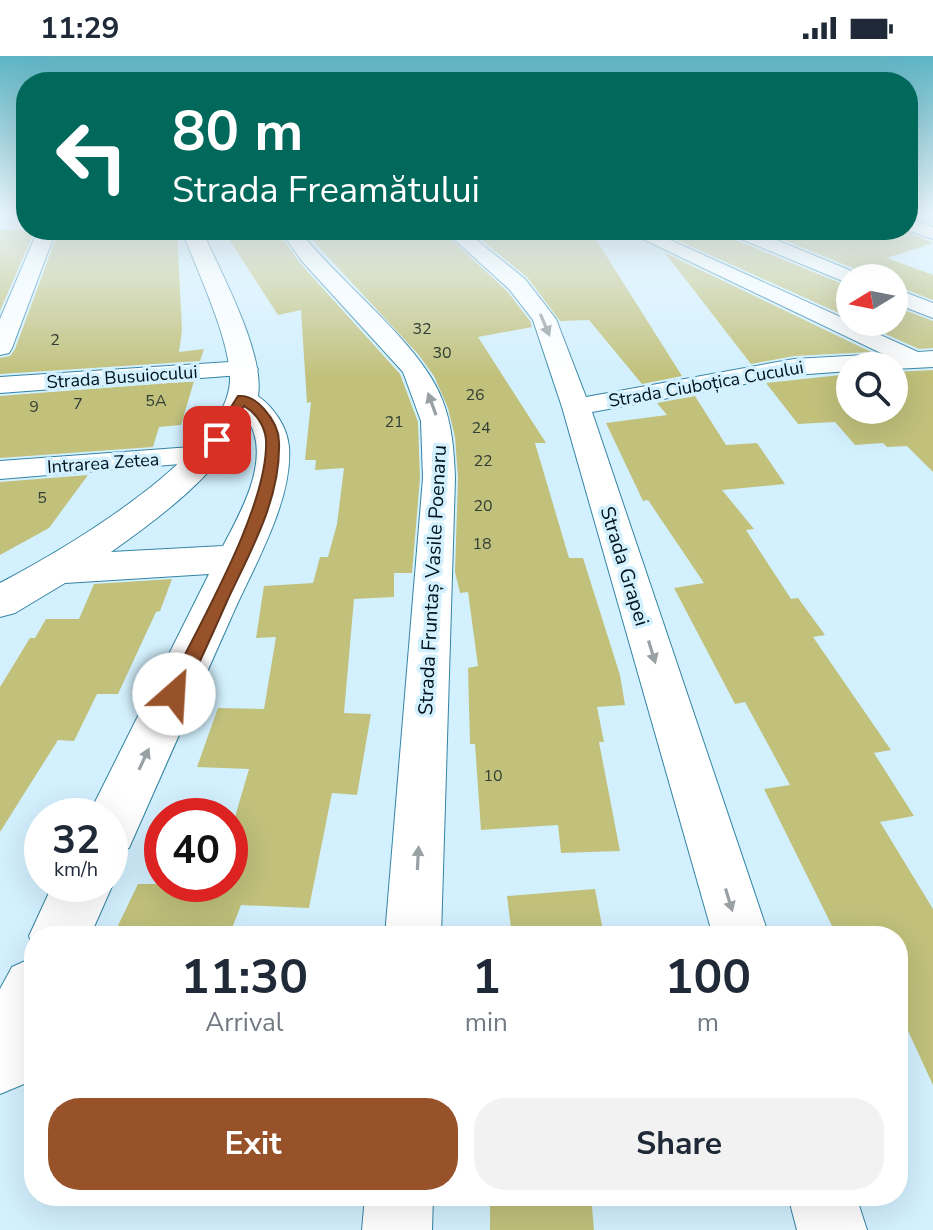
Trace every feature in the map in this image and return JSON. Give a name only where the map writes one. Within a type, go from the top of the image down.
[{"type":"street","points":[[0,348],[33,266]]},
{"type":"street","points":[[0,602],[60,569],[152,502],[205,455],[229,425],[243,384],[241,353],[206,266]]},
{"type":"street","name":"Strada Fruntaș Vasile Poenaru","points":[[317,266],[414,369],[436,415],[439,478],[414,926]]},
{"type":"street","name":"Strada Grapei","points":[[493,266],[532,301],[544,319],[576,407],[738,926]]},
{"type":"street","points":[[714,266],[924,359]]},
{"type":"street","points":[[908,301],[933,311]]},
{"type":"street","name":"Strada Ciuboțica Cucului","points":[[576,407],[794,367],[924,359]]},
{"type":"street","points":[[125,798],[262,505],[273,456],[273,439],[266,419],[243,384]]},
{"type":"street","name":"Strada Busuiocului","points":[[0,385],[243,384]]},
{"type":"street","name":"Intrarea Zetea","points":[[0,470],[205,455]]},
{"type":"street","points":[[60,569],[239,559]]},
{"type":"street","points":[[64,926],[75,902]]},
{"type":"street","points":[[0,1060],[24,1010]]},
{"type":"street","points":[[397,1230],[398,1206]]},
{"type":"street","points":[[825,1206],[832,1230]]},
{"type":"building","points":[[0,266],[20,266],[0,311]]},
{"type":"building","points":[[46,266],[179,266],[182,330],[179,352],[204,349],[200,361],[0,374],[0,358],[10,356]]},
{"type":"building","points":[[246,266],[302,266],[400,374],[418,422],[420,478],[412,573],[394,573],[394,597],[354,599],[344,713],[371,714],[357,795],[332,793],[309,908],[241,905],[233,926],[118,926],[138,884],[144,884],[144,902],[248,902],[248,798],[241,798],[249,769],[197,767],[218,708],[264,709],[276,637],[256,638],[264,586],[313,583],[320,557],[328,557],[337,524],[344,468],[315,470],[316,460],[305,460],[311,402],[307,403],[301,310],[278,315]]},
{"type":"building","points":[[336,266],[480,266],[507,291],[530,321],[532,327],[478,337],[546,443],[535,443],[569,558],[583,558],[620,675],[625,705],[597,707],[604,742],[599,742],[620,851],[561,853],[558,825],[481,830],[475,744],[470,744],[468,668],[478,666],[468,592],[460,593],[455,572],[458,478],[455,437],[448,408],[434,376],[418,354]]},
{"type":"building","points":[[513,266],[613,266],[682,376],[642,384],[589,320],[560,321],[527,277]]},
{"type":"building","points":[[675,266],[692,266],[871,352],[794,356],[751,364]]},
{"type":"building","points":[[734,266],[798,266],[836,281],[836,312]]},
{"type":"building","points":[[908,266],[933,275],[933,300],[908,290]]},
{"type":"building","points":[[908,311],[933,321],[933,348],[919,349],[890,336],[908,336]]},
{"type":"building","points":[[933,370],[933,472],[907,446],[887,447],[883,443],[855,445],[837,424],[908,424],[908,371]]},
{"type":"building","points":[[836,376],[836,423],[798,424],[766,383]]},
{"type":"building","points":[[194,381],[181,425],[159,427],[153,447],[0,458],[0,396]]},
{"type":"building","points":[[695,396],[726,445],[757,443],[785,484],[722,490],[754,529],[746,530],[791,599],[798,598],[825,635],[813,637],[891,750],[874,753],[914,816],[880,822],[933,909],[933,1085],[908,1031],[908,926],[832,926],[764,789],[790,785],[745,702],[735,704],[674,588],[704,583],[648,500],[643,501],[606,423],[667,415],[657,403]]},
{"type":"building","points":[[88,475],[49,528],[0,555],[0,482]]},
{"type":"building","points":[[172,579],[160,611],[156,612],[118,694],[97,694],[74,741],[58,740],[0,832],[0,687],[30,638],[35,638],[46,619],[79,619],[94,584]]},
{"type":"building","points":[[595,889],[602,926],[511,926],[507,896]]},
{"type":"building","points":[[490,1206],[592,1206],[594,1230],[490,1230]]},
{"type":"route","points":[[174,694],[262,505],[273,456],[273,439],[266,419],[242,399],[229,425],[217,440]]}]
